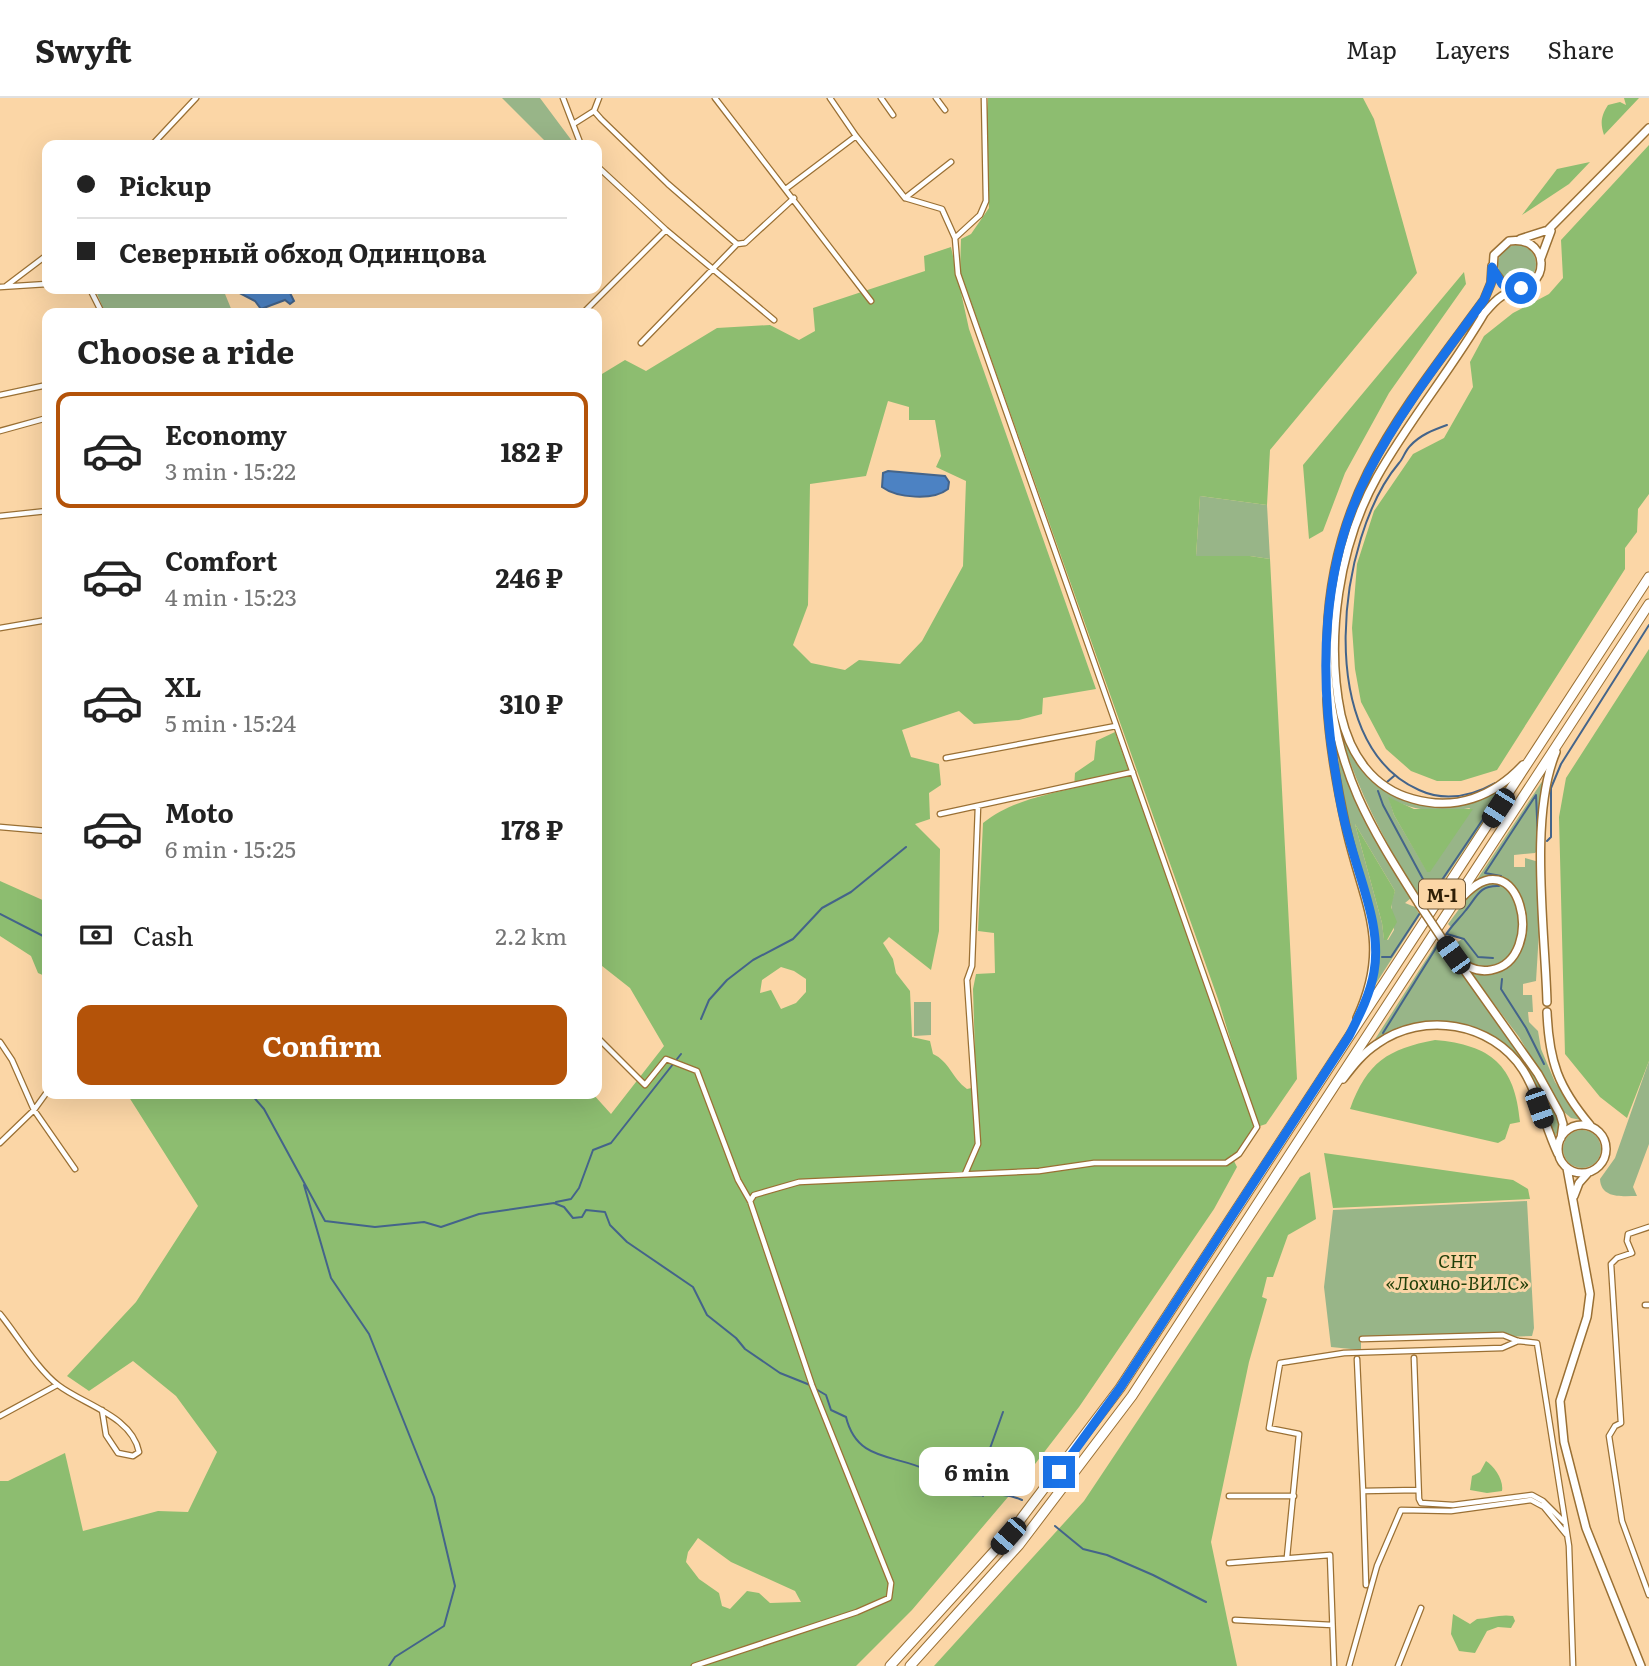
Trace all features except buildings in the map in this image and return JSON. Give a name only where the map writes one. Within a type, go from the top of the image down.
[{"type":"highway","name":"М-1","points":[[890,1666],[1008,1536],[1086,1436],[1649,577]]},
{"type":"highway","name":"М-1","points":[[910,1666],[1019,1545],[1098,1445],[1649,604]]},
{"type":"street","points":[[157,140],[196,98]]},
{"type":"street","points":[[563,98],[580,140]]},
{"type":"street","points":[[575,123],[594,111],[599,98]]},
{"type":"street","points":[[715,98],[787,188],[871,301]]},
{"type":"street","points":[[750,1201],[754,1195],[799,1182],[1072,1168],[1094,1163],[1226,1163],[1239,1154],[1257,1127],[972,321],[958,274],[955,238],[942,209],[905,198],[830,98]]},
{"type":"street","points":[[881,98],[893,115]]},
{"type":"street","points":[[936,98],[945,110]]},
{"type":"street","points":[[955,238],[980,215],[986,201],[984,98]]},
{"type":"street","points":[[594,111],[668,184],[737,244]]},
{"type":"street","points":[[1349,1036],[1369,993],[1376,947],[1335,772],[1327,703],[1327,664],[1333,577],[1356,500],[1393,430],[1484,300],[1499,248],[1513,240],[1541,234],[1561,218],[1649,128]]},
{"type":"street","points":[[787,188],[856,136]]},
{"type":"street","points":[[905,198],[951,162]]},
{"type":"street","points":[[602,171],[666,230],[774,320]]},
{"type":"street","points":[[641,343],[737,244],[745,243],[794,198]]},
{"type":"street","points":[[1445,356],[1503,295],[1525,287],[1537,278],[1546,238],[1561,218]]},
{"type":"street","points":[[588,308],[666,230]]},
{"type":"street","points":[[1513,240],[1532,245],[1539,254],[1541,266]]},
{"type":"street","points":[[3,287],[42,259]]},
{"type":"street","points":[[1492,267],[1502,284],[1513,288],[1525,287]]},
{"type":"street","points":[[3,287],[42,284]]},
{"type":"street","points":[[1485,312],[1377,478],[1358,519],[1340,590],[1336,628],[1337,685],[1344,730],[1358,760],[1382,785],[1409,798],[1448,804],[1481,796],[1502,785],[1535,752]]},
{"type":"street","points":[[0,395],[42,386]]},
{"type":"street","points":[[0,431],[42,419]]},
{"type":"street","points":[[0,516],[42,512]]},
{"type":"street","points":[[0,628],[42,621]]},
{"type":"street","points":[[1327,664],[1331,704],[1350,775],[1376,832],[1453,955],[1538,1074],[1563,1124],[1558,1154]]},
{"type":"street","points":[[946,758],[1116,726]]},
{"type":"street","points":[[1547,1002],[1541,812],[1547,778],[1565,732]]},
{"type":"street","points":[[940,814],[1133,772]]},
{"type":"street","points":[[965,1174],[978,1144],[967,981],[972,966],[978,806]]},
{"type":"street","points":[[0,827],[18,830],[42,828]]},
{"type":"street","points":[[1439,925],[1464,896],[1481,882],[1500,880],[1516,893],[1520,905],[1521,942],[1511,960],[1497,968],[1477,970],[1453,955]]},
{"type":"street","points":[[1547,1012],[1552,1064],[1569,1098],[1591,1127],[1601,1134],[1606,1149],[1602,1164],[1578,1183],[1573,1200]]},
{"type":"street","points":[[1326,1098],[1361,1057],[1391,1035],[1430,1025],[1461,1027],[1487,1037],[1514,1058],[1528,1078],[1558,1154],[1567,1168],[1586,1260],[1590,1294],[1587,1317],[1560,1401],[1564,1441],[1586,1528],[1641,1666],[1649,1661]]},
{"type":"street","points":[[0,1042],[12,1060],[34,1110],[75,1169]]},
{"type":"street","points":[[602,1042],[645,1084],[666,1059],[697,1071],[738,1180],[750,1201],[813,1385],[891,1583],[889,1598],[857,1612],[694,1666]]},
{"type":"street","points":[[0,1143],[42,1099]]},
{"type":"street","points":[[1561,1138],[1576,1126],[1591,1127]]},
{"type":"street","points":[[1567,1168],[1580,1173],[1589,1172]]},
{"type":"street","points":[[1649,1227],[1628,1234],[1632,1253],[1617,1258],[1611,1265],[1621,1423],[1615,1426],[1609,1436],[1622,1521],[1649,1595]]},
{"type":"street","points":[[0,1314],[57,1385],[103,1410],[136,1438],[139,1452],[133,1456],[118,1453],[106,1434],[103,1410]]},
{"type":"street","points":[[1362,1339],[1503,1335],[1518,1341],[1537,1343],[1571,1563],[1573,1666]]},
{"type":"street","points":[[1287,1557],[1299,1434],[1269,1427],[1280,1363],[1283,1360],[1303,1362],[1344,1353],[1502,1348],[1518,1341]]},
{"type":"street","points":[[1357,1359],[1366,1585]]},
{"type":"street","points":[[1414,1359],[1418,1490],[1421,1503],[1452,1505],[1532,1495],[1544,1501],[1565,1522]]},
{"type":"street","points":[[0,1416],[57,1385]]},
{"type":"street","points":[[1363,1491],[1418,1490]]},
{"type":"street","points":[[1229,1496],[1294,1496]]},
{"type":"street","points":[[1349,1666],[1377,1566],[1401,1510],[1451,1511],[1531,1500],[1544,1507],[1567,1534]]},
{"type":"street","points":[[1230,1563],[1330,1555],[1334,1666]]},
{"type":"street","points":[[1398,1666],[1421,1608]]},
{"type":"street","points":[[1236,1620],[1332,1625]]},
{"type":"green space","points":[[502,98],[540,98],[571,140],[544,140]]},
{"type":"green space","points":[[988,98],[1363,98],[1374,119],[1417,273],[1270,450],[1267,505],[1200,496],[1196,556],[1250,556],[1270,559],[1297,1079],[1266,1124],[1257,1127],[1239,1153],[1231,1155],[1237,1167],[1214,1209],[1079,1407],[1025,1477],[912,1610],[856,1666],[0,1666],[0,1481],[8,1481],[65,1453],[83,1531],[158,1511],[188,1512],[217,1452],[176,1396],[133,1361],[89,1391],[67,1376],[136,1302],[198,1206],[130,1099],[598,1099],[611,1114],[664,1046],[630,988],[602,966],[602,374],[625,360],[646,371],[717,328],[770,325],[799,340],[815,331],[813,308],[925,271],[924,256],[951,247],[969,329],[1096,689],[1043,698],[1042,714],[1019,720],[974,724],[959,711],[902,730],[911,757],[939,764],[941,785],[929,793],[930,819],[915,824],[940,849],[939,931],[931,970],[889,937],[883,943],[893,959],[896,973],[910,991],[912,1037],[930,1041],[933,1054],[943,1061],[962,1085],[967,1089],[976,1087],[973,989],[976,974],[995,973],[994,933],[978,931],[983,823],[1015,805],[1074,788],[1075,773],[1094,760],[1096,741],[1115,732],[1253,1114],[1218,999],[960,271],[961,239],[971,234],[989,208],[985,143]],"holes":[[[888,401],[909,407],[909,420],[935,420],[941,456],[936,467],[966,481],[963,566],[922,641],[900,664],[859,660],[845,670],[811,663],[793,645],[808,605],[810,484],[866,476]],[[781,967],[806,979],[806,992],[796,1003],[781,1009],[771,990],[760,993],[762,980]],[[698,1538],[731,1562],[795,1591],[801,1602],[770,1603],[759,1593],[747,1591],[730,1609],[722,1606],[719,1593],[699,1579],[686,1562],[688,1552]]]},
{"type":"green space","points":[[1624,98],[1639,98],[1604,135],[1602,120],[1608,105],[1620,102],[1626,105]]},
{"type":"green space","points":[[1649,145],[1649,494],[1638,509],[1637,532],[1625,548],[1625,569],[1497,770],[1461,781],[1437,781],[1411,771],[1386,749],[1361,702],[1352,628],[1357,564],[1374,511],[1413,454],[1444,438],[1473,387],[1470,362],[1484,336],[1513,313],[1549,294],[1563,278],[1561,240]]},
{"type":"green space","points":[[1590,162],[1569,184],[1522,215],[1557,169]]},
{"type":"green space","points":[[1517,245],[1530,251],[1536,264],[1530,277],[1517,283],[1504,277],[1498,264],[1504,251]]},
{"type":"green space","points":[[1464,272],[1466,284],[1389,393],[1345,473],[1323,531],[1309,539],[1303,465]]},
{"type":"green space","points":[[97,294],[225,294],[231,308],[103,308]]},
{"type":"green space","points":[[1200,496],[1267,505],[1270,559],[1250,556],[1196,556]]},
{"type":"green space","points":[[1649,649],[1649,1061],[1627,1118],[1600,1097],[1565,1054],[1559,817],[1566,778]]},
{"type":"green space","points":[[1346,741],[1383,787],[1448,806],[1512,779],[1429,902],[1425,900],[1428,888],[1417,894],[1385,838],[1366,801],[1343,742]],"holes":[[[1389,798],[1428,810],[1470,808],[1427,871],[1394,815]]]},
{"type":"green space","points":[[1337,746],[1367,825],[1411,898],[1405,903],[1415,907],[1420,915],[1375,985],[1377,934],[1343,804]],"holes":[[[1355,824],[1395,891],[1391,903],[1394,930],[1388,940],[1384,939]]]},
{"type":"green space","points":[[1545,777],[1539,802],[1539,849],[1535,853],[1514,855],[1514,867],[1525,867],[1525,858],[1539,862],[1541,900],[1536,981],[1523,984],[1523,995],[1532,995],[1533,1012],[1528,1012],[1529,1022],[1538,1031],[1541,1049],[1555,1082],[1581,1120],[1571,1118],[1564,1112],[1519,1037],[1470,972],[1493,971],[1507,966],[1521,946],[1525,919],[1518,894],[1510,884],[1499,878],[1476,881]]},
{"type":"green space","points":[[1388,797],[1414,809],[1473,809],[1430,872],[1427,872],[1394,815]]},
{"type":"green space","points":[[1355,824],[1395,891],[1391,907],[1397,922],[1387,940],[1384,940],[1382,923]]},
{"type":"green space","points":[[0,881],[42,900],[42,975],[38,973],[31,956],[0,936]]},
{"type":"green space","points":[[1494,882],[1505,885],[1517,904],[1516,941],[1512,953],[1504,961],[1495,966],[1484,967],[1461,957],[1451,946],[1462,939],[1446,934],[1451,927],[1448,924],[1468,898]]},
{"type":"green space","points":[[1438,941],[1440,954],[1445,950],[1535,1076],[1559,1119],[1560,1128],[1555,1136],[1543,1118],[1520,1063],[1503,1043],[1490,1034],[1460,1024],[1428,1022],[1398,1029],[1370,1047]]},
{"type":"green space","points":[[914,1002],[931,1002],[931,1035],[914,1036]]},
{"type":"green space","points":[[1435,1040],[1471,1047],[1485,1053],[1506,1072],[1517,1102],[1520,1122],[1510,1124],[1505,1139],[1498,1143],[1350,1109],[1364,1080],[1381,1060],[1404,1048]]},
{"type":"green space","points":[[1649,1061],[1649,1144],[1633,1187],[1637,1196],[1613,1195],[1604,1190],[1600,1179],[1615,1158]]},
{"type":"green space","points":[[1582,1130],[1595,1136],[1601,1149],[1595,1162],[1582,1168],[1569,1162],[1563,1149],[1569,1136]]},
{"type":"green space","points":[[1324,1153],[1513,1180],[1528,1189],[1530,1199],[1333,1208]]},
{"type":"green space","points":[[1310,1172],[1316,1219],[1288,1235],[1273,1277],[1267,1277],[1262,1297],[1267,1299],[1249,1362],[1211,1542],[1237,1666],[934,1666],[1084,1501],[1300,1177]]},
{"type":"green space","name":"СНТ «Лохино-ВИЛС»","points":[[1527,1201],[1534,1328],[1532,1336],[1361,1342],[1361,1350],[1331,1347],[1324,1287],[1333,1210]]},
{"type":"green space","points":[[1486,1461],[1498,1474],[1502,1491],[1487,1493],[1470,1490],[1472,1476],[1480,1472]]},
{"type":"green space","points":[[1453,1614],[1470,1624],[1477,1619],[1504,1615],[1513,1616],[1515,1621],[1511,1628],[1498,1627],[1487,1631],[1475,1653],[1459,1651],[1451,1634]]},
{"type":"water","points":[[242,294],[290,294],[294,301],[290,304],[285,300],[260,308],[255,301]]},
{"type":"water","points":[[888,471],[945,476],[949,482],[948,489],[924,497],[897,494],[882,487],[883,473]]},
{"type":"waterway","points":[[1447,425],[1422,436],[1408,448],[1378,496],[1361,538],[1350,586],[1346,636],[1349,685],[1362,729],[1385,765],[1419,790],[1448,797],[1467,795],[1495,783]]},
{"type":"waterway","points":[[1547,841],[1551,837],[1551,788],[1561,764],[1649,625]]},
{"type":"waterway","points":[[1387,782],[1394,776]]},
{"type":"waterway","points":[[1378,791],[1424,881]]},
{"type":"waterway","points":[[1425,905],[1500,794]]},
{"type":"waterway","points":[[1501,876],[1485,873],[1536,795],[1538,840]]},
{"type":"waterway","points":[[701,1019],[709,1000],[727,980],[753,960],[793,939],[822,908],[851,892],[906,847]]},
{"type":"waterway","points":[[1445,936],[1479,893],[1492,886],[1499,886]]},
{"type":"waterway","points":[[1382,957],[1391,957],[1420,913]]},
{"type":"waterway","points":[[0,914],[42,935]]},
{"type":"waterway","points":[[1447,934],[1464,939],[1478,957],[1493,958]]},
{"type":"waterway","points":[[1383,1033],[1441,940]]},
{"type":"waterway","points":[[1502,979],[1501,989],[1526,1028],[1544,1064]]},
{"type":"waterway","points":[[556,1202],[571,1199],[579,1188],[593,1150],[611,1143],[681,1054]]},
{"type":"waterway","points":[[255,1099],[264,1109],[325,1221],[375,1227],[424,1222],[441,1227],[479,1214],[554,1203],[564,1207],[573,1218],[582,1217],[586,1210],[605,1212],[610,1225],[627,1242],[693,1287],[707,1315],[736,1338],[745,1349],[780,1373],[810,1385]]},
{"type":"waterway","points":[[304,1185],[331,1278],[369,1334],[434,1497],[455,1586],[444,1626],[395,1657],[389,1666]]},
{"type":"waterway","points":[[814,1388],[826,1395],[831,1410],[846,1417],[851,1432],[868,1449],[927,1470],[957,1494],[1006,1495],[1022,1500]]},
{"type":"waterway","points":[[983,1496],[978,1482],[1003,1412]]},
{"type":"waterway","points":[[1055,1526],[1083,1549],[1107,1555],[1206,1602]]},
{"type":"route","points":[[1059,1472],[1120,1388],[1349,1036],[1369,993],[1375,971],[1376,947],[1341,805],[1327,703],[1327,631],[1333,577],[1346,526],[1368,473],[1393,430],[1484,300],[1491,283],[1492,267],[1496,278],[1502,284],[1521,288]]}]
